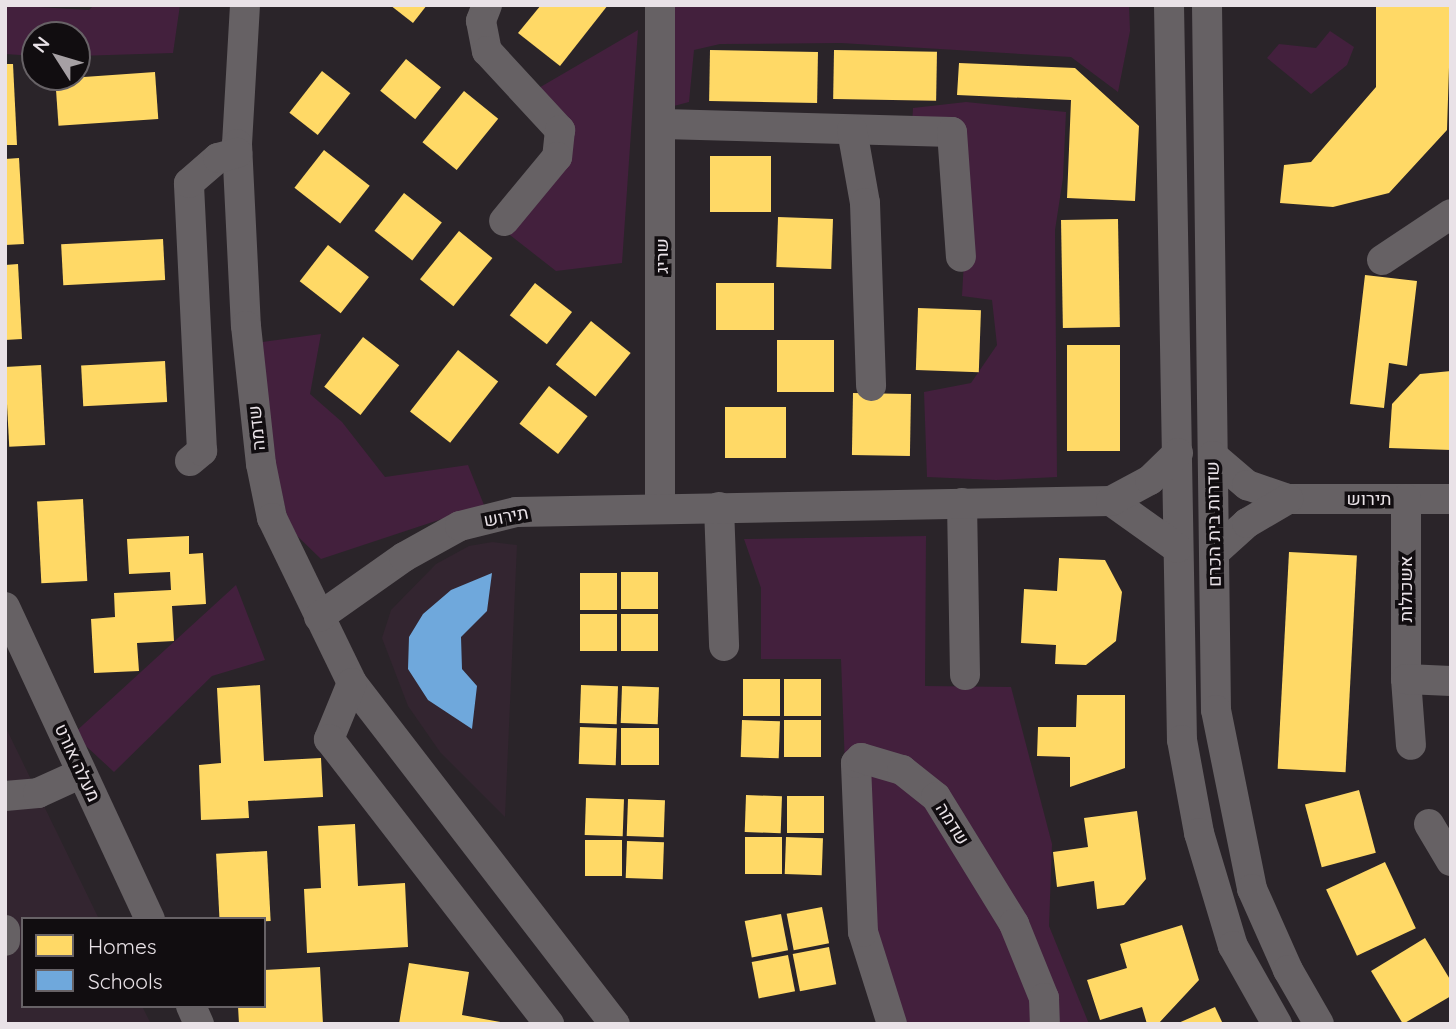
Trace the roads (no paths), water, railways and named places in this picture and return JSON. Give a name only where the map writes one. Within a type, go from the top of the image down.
[{"type":"street","name":"שדמה","points":[[246,5],[237,153],[246,326],[261,464],[272,518],[352,683],[615,1024]]},
{"type":"street","points":[[487,5],[481,21],[488,51],[560,130],[557,157],[504,220]]},
{"type":"street","name":"שריג","points":[[660,5],[663,124],[660,507]]},
{"type":"street","name":"שדרות בית הכרם","points":[[1170,5],[1182,740],[1199,833],[1233,946],[1277,1024]]},
{"type":"street","name":"שדרות בית הכרם","points":[[1207,5],[1216,710],[1230,798],[1252,889],[1288,970],[1319,1024]]},
{"type":"street","points":[[663,124],[952,132],[961,257]]},
{"type":"street","points":[[852,130],[865,203],[871,386]]},
{"type":"street","points":[[190,461],[202,451],[189,183],[218,158],[237,153]]},
{"type":"street","points":[[1382,260],[1451,214]]},
{"type":"street","points":[[1177,548],[1111,501],[1150,480],[1178,453]]},
{"type":"street","points":[[1213,456],[1247,485],[1288,499]]},
{"type":"street","points":[[1214,552],[1247,523],[1288,499]]},
{"type":"street","name":"תירוש","points":[[1288,499],[1451,499]]},
{"type":"street","name":"אשכולות","points":[[1406,499],[1406,679],[1411,745]]},
{"type":"street","name":"תירוש","points":[[319,617],[404,557],[460,526],[516,512],[660,507],[1111,501]]},
{"type":"street","points":[[962,503],[965,675]]},
{"type":"street","points":[[719,506],[724,646]]},
{"type":"street","name":"מעלה אורט","points":[[5,607],[149,917]]},
{"type":"street","points":[[1406,679],[1451,681]]},
{"type":"street","points":[[352,683],[329,738],[549,1024]]},
{"type":"street","name":"שדמה","points":[[892,1024],[863,932],[856,763],[861,758],[902,770],[936,797],[1014,923],[1044,998],[1045,1024]]},
{"type":"street","points":[[5,796],[38,793],[82,773]]},
{"type":"street","points":[[1429,824],[1451,861]]},
{"type":"street","points":[[5,930],[5,941]]},
{"type":"street","points":[[192,1008],[199,1024]]}]
